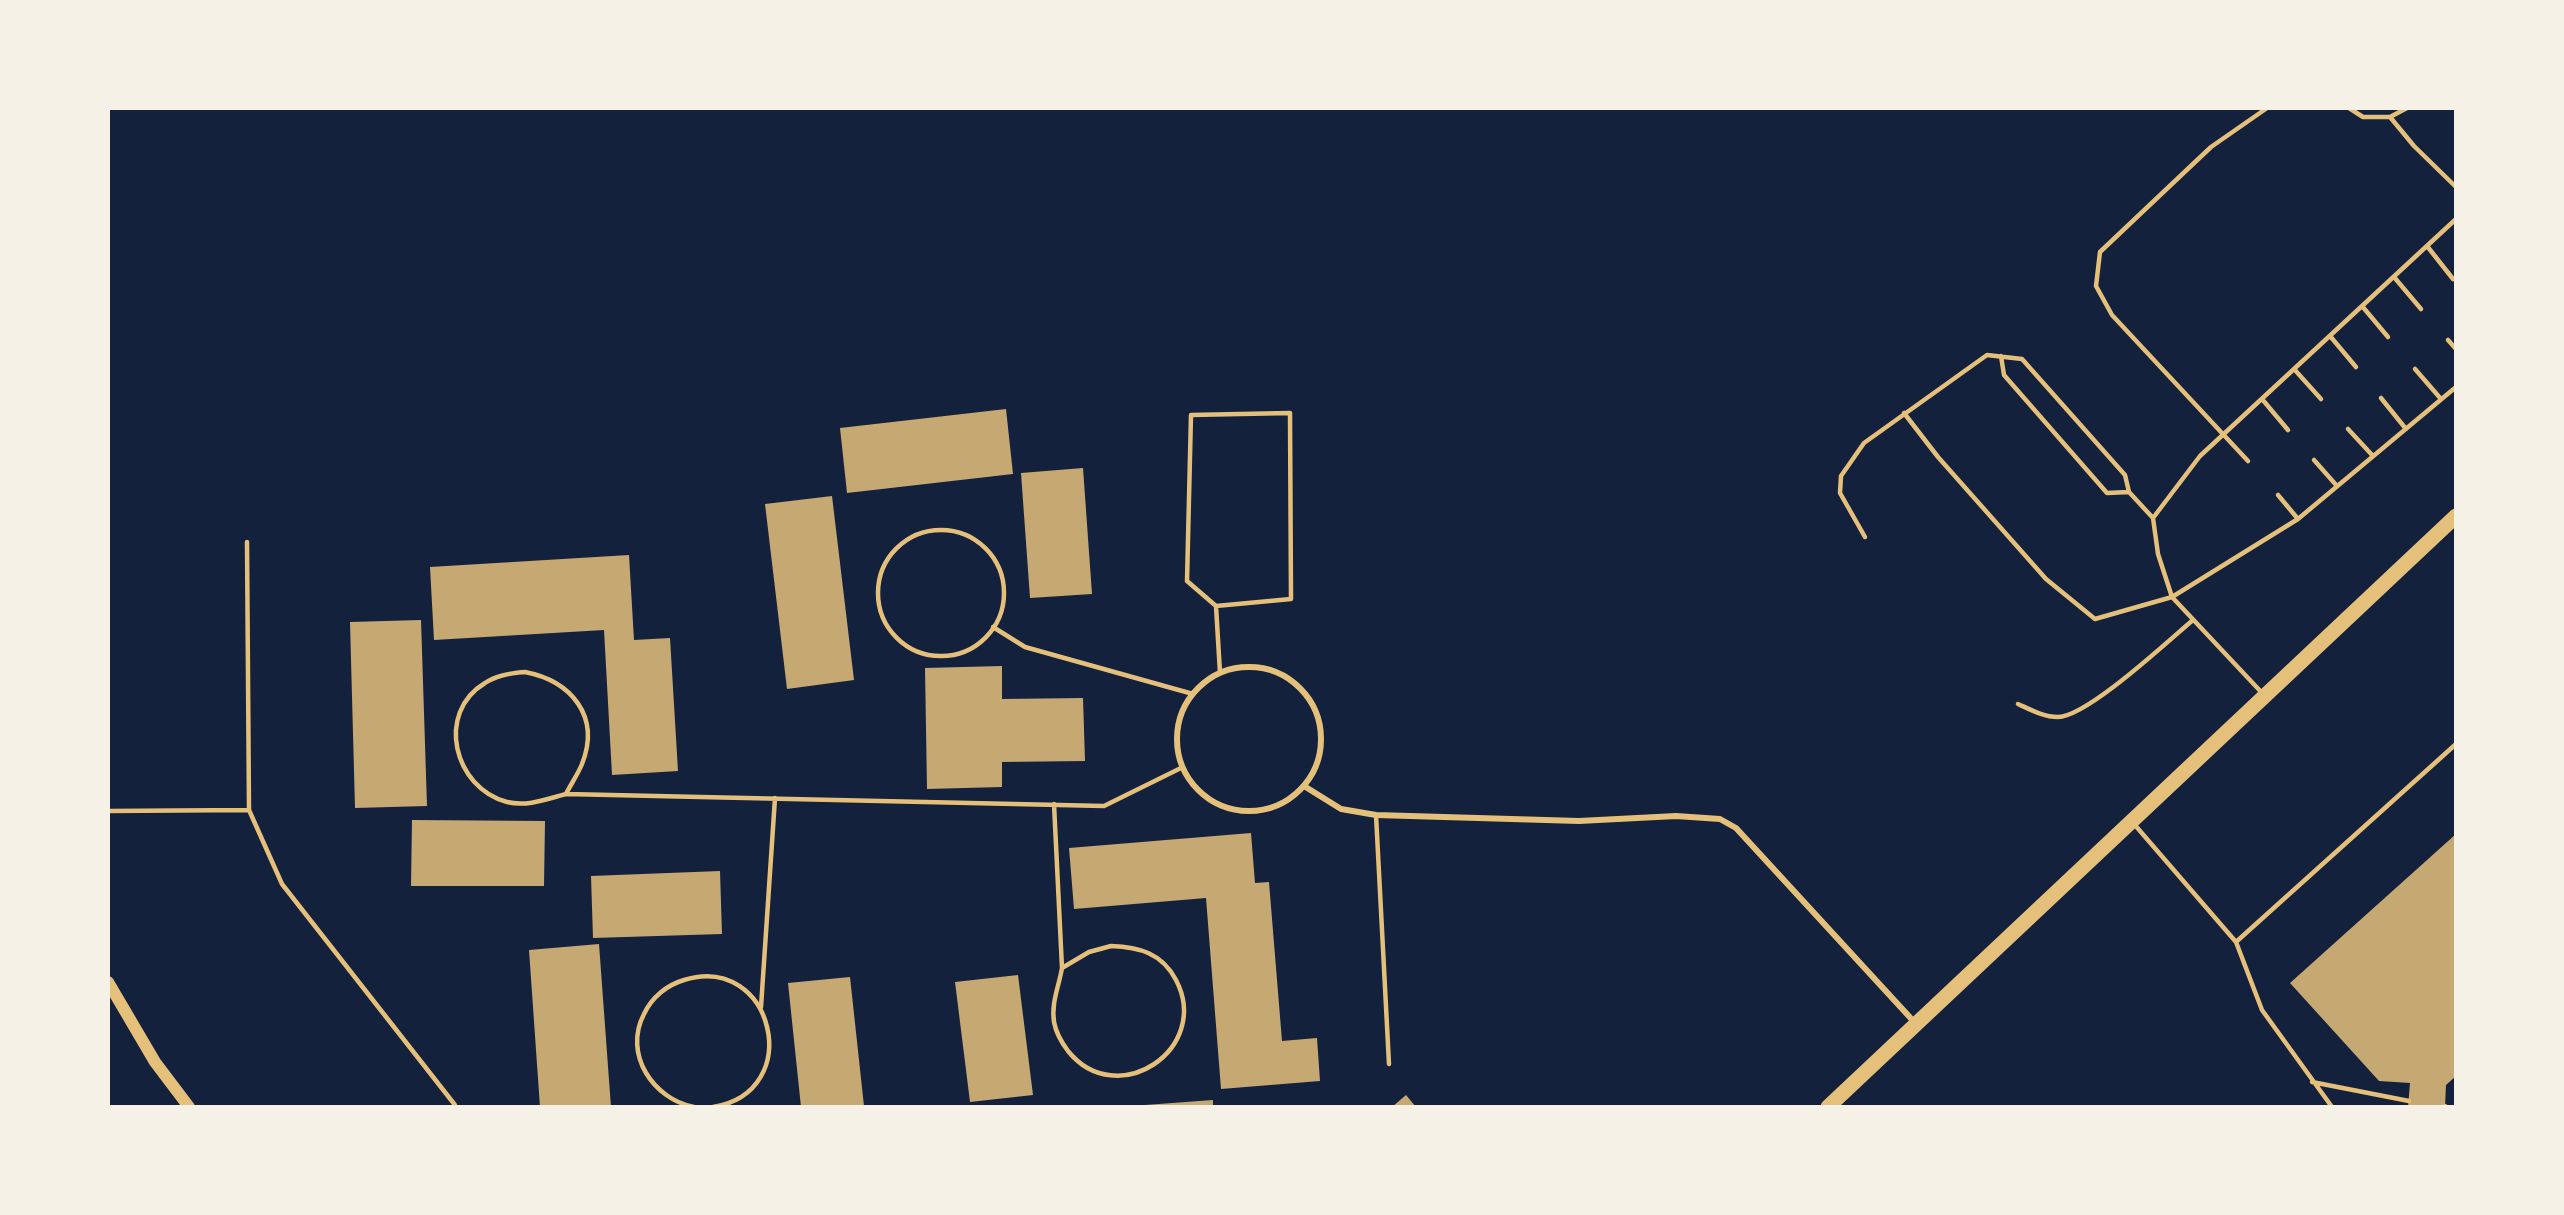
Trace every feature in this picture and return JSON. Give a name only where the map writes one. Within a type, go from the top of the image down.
[{"type":"main road","points":[[1828,1107],[2456,516]]},
{"type":"main road","points":[[108,982],[155,1062],[189,1107]]},
{"type":"street","points":[[1243,667],[1267,669],[1290,679],[1307,695],[1318,717],[1321,741],[1317,765],[1304,786],[1285,801],[1263,810],[1238,810],[1215,802],[1196,787],[1183,767],[1178,748],[1178,729],[1183,710],[1193,694],[1205,682],[1220,673],[1243,667]]},
{"type":"street","points":[[1304,786],[1341,808],[1376,815],[1579,820],[1676,816],[1720,819],[1736,828],[1917,1025]]},
{"type":"lane","points":[[2248,461],[2225,433],[2112,315],[2096,286],[2100,252],[2211,147],[2267,108]]},
{"type":"lane","points":[[2349,108],[2363,117],[2390,117],[2407,108]]},
{"type":"lane","points":[[2390,117],[2414,146],[2456,187]]},
{"type":"lane","points":[[2153,518],[2200,456],[2456,219]]},
{"type":"lane","points":[[2427,246],[2453,279]]},
{"type":"lane","points":[[2394,277],[2421,309]]},
{"type":"lane","points":[[2362,306],[2388,337]]},
{"type":"lane","points":[[2330,336],[2356,367]]},
{"type":"lane","points":[[2448,340],[2456,349]]},
{"type":"lane","points":[[1865,537],[1840,493],[1841,476],[1864,443],[1987,355],[2022,359],[2126,475],[2129,492],[2153,518],[2158,554],[2172,597],[2266,696]]},
{"type":"lane","points":[[2001,356],[2004,375],[2108,493],[2129,492]]},
{"type":"lane","points":[[2294,369],[2321,399]]},
{"type":"lane","points":[[2415,369],[2441,399]]},
{"type":"lane","points":[[1904,413],[1938,457],[2046,579],[2095,619],[2172,597],[2298,519],[2456,387]]},
{"type":"lane","points":[[2381,398],[2406,429]]},
{"type":"lane","points":[[2262,399],[2288,430]]},
{"type":"lane","points":[[1216,606],[1291,599],[1290,413],[1191,415],[1187,581],[1216,606],[1220,673]]},
{"type":"lane","points":[[2348,429],[2373,456]]},
{"type":"lane","points":[[2314,460],[2337,486]]},
{"type":"lane","points":[[2278,495],[2298,519]]},
{"type":"lane","points":[[947,530],[968,536],[986,548],[998,566],[1004,586],[1002,608],[993,627],[980,642],[962,652],[943,655],[922,653],[904,644],[890,630],[881,613],[878,593],[881,573],[890,555],[905,540],[925,531],[947,530]]},
{"type":"lane","points":[[247,542],[249,810],[282,884],[455,1105]]},
{"type":"lane","points":[[2018,704],[2040,714],[2060,717],[2090,705],[2193,620]]},
{"type":"lane","points":[[993,627],[1025,647],[1193,694]]},
{"type":"lane","points":[[566,794],[582,764],[588,744],[586,723],[578,703],[564,687],[546,676],[525,672],[504,674],[484,683],[468,698],[459,717],[456,739],[460,761],[471,780],[488,795],[509,802],[531,803],[566,794],[1104,806],[1183,767]]},
{"type":"lane","points":[[2236,942],[2456,744]]},
{"type":"lane","points":[[761,1008],[775,798]]},
{"type":"lane","points":[[1054,804],[1062,968],[1054,1002],[1054,1023],[1062,1043],[1075,1059],[1092,1070],[1112,1075],[1133,1074],[1152,1067],[1168,1053],[1180,1034],[1184,1012],[1181,990],[1170,970],[1154,955],[1133,946],[1111,946],[1089,952],[1062,968]]},
{"type":"lane","points":[[108,812],[249,810]]},
{"type":"lane","points":[[1376,815],[1389,1064]]},
{"type":"lane","points":[[2132,822],[2236,942],[2262,1011],[2332,1107]]},
{"type":"lane","points":[[694,1107],[681,1105],[663,1095],[648,1079],[639,1059],[637,1037],[643,1015],[656,997],[674,983],[695,976],[717,977],[738,985],[761,1008],[766,1018],[770,1039],[768,1061],[759,1080],[744,1096],[713,1107]]},
{"type":"lane","points":[[2312,1082],[2409,1101]]},
{"type":"building","points":[[1006,409],[1013,474],[847,493],[840,428]]},
{"type":"building","points":[[1083,468],[1092,594],[1030,598],[1021,473]]},
{"type":"building","points":[[832,496],[854,680],[787,689],[765,504]]},
{"type":"building","points":[[629,555],[634,640],[670,638],[678,771],[612,775],[604,630],[434,640],[430,567]]},
{"type":"building","points":[[421,620],[427,806],[355,808],[350,622]]},
{"type":"building","points":[[1002,666],[1002,699],[1083,698],[1085,761],[1002,762],[1002,787],[927,789],[925,668]]},
{"type":"building","points":[[412,820],[545,821],[544,886],[411,886]]},
{"type":"building","points":[[1251,833],[1255,883],[1269,882],[1282,1041],[1317,1038],[1320,1081],[1221,1089],[1206,898],[1074,909],[1069,848]]},
{"type":"building","points":[[2456,834],[2456,1076],[2446,1085],[2445,1107],[2408,1107],[2410,1083],[2379,1081],[2290,983]]},
{"type":"building","points":[[720,871],[722,934],[593,938],[591,876]]},
{"type":"building","points":[[599,944],[611,1107],[540,1107],[529,950]]},
{"type":"building","points":[[1018,975],[1033,1095],[970,1102],[955,982]]},
{"type":"building","points":[[850,977],[864,1106],[801,1107],[788,983]]},
{"type":"building","points":[[1406,1095],[1416,1107],[1392,1107]]},
{"type":"building","points":[[1213,1100],[1213,1107],[1145,1107],[1145,1105]]}]
